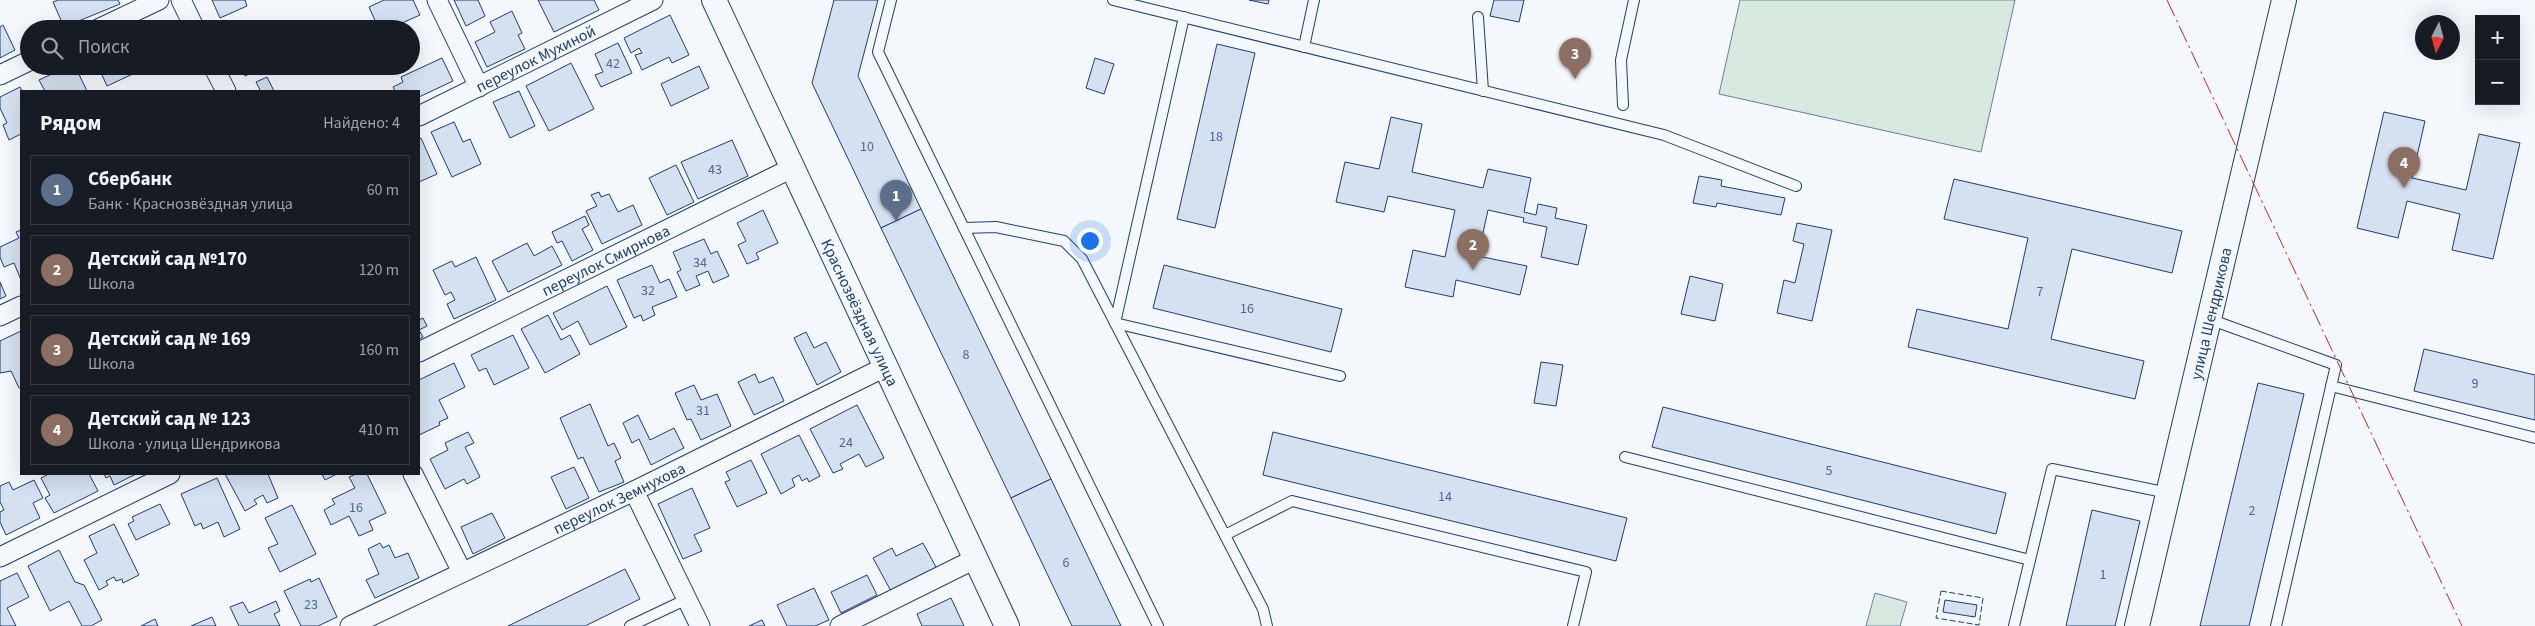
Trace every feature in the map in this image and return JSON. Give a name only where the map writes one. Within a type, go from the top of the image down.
[{"type":"street","points":[[117,20],[159,0]]},
{"type":"street","points":[[181,0],[191,20]]},
{"type":"street","points":[[437,0],[480,87]]},
{"type":"street","name":"переулок Мухиной","points":[[420,116],[653,0]]},
{"type":"street","name":"Краснозвёздная улица","points":[[714,0],[1007,626]]},
{"type":"street","name":"улица Шендрикова","points":[[2136,626],[2284,0]]},
{"type":"street","points":[[0,75],[20,65]]},
{"type":"street","points":[[218,75],[226,90]]},
{"type":"street","name":"переулок Смирнова","points":[[420,352],[792,168]]},
{"type":"street","points":[[0,316],[20,306]]},
{"type":"street","name":"переулок Земнухова","points":[[350,626],[634,492],[885,367]]},
{"type":"street","points":[[0,557],[168,475]]},
{"type":"street","points":[[414,475],[462,572]]},
{"type":"street","points":[[634,492],[700,626]]},
{"type":"street","points":[[840,626],[975,559]]},
{"type":"lane","points":[[891,0],[878,52],[1158,626]]},
{"type":"lane","points":[[1113,0],[1664,135],[1796,186]]},
{"type":"lane","points":[[1304,47],[1314,0]]},
{"type":"lane","points":[[1623,105],[1621,60],[1634,0]]},
{"type":"lane","points":[[1478,17],[1483,91]]},
{"type":"lane","points":[[1115,323],[1184,18]]},
{"type":"lane","points":[[964,228],[996,227],[1064,241],[1082,259],[1263,609],[1267,626]]},
{"type":"lane","points":[[2209,319],[2336,365],[2276,626]]},
{"type":"lane","points":[[1115,323],[1340,376]]},
{"type":"lane","points":[[2331,386],[2535,438]]},
{"type":"lane","points":[[1625,457],[2030,560]]},
{"type":"lane","points":[[2014,626],[2052,469],[2168,493]]},
{"type":"lane","points":[[1225,536],[1292,501],[1586,572],[1573,626]]},
{"type":"lane","points":[[630,626],[687,599]]},
{"type":"shaded area","points":[[1740,0],[2015,0],[1981,152],[1719,94]]},
{"type":"shaded area","points":[[1875,593],[1907,602],[1900,626],[1866,626]]},
{"type":"building","points":[[58,0],[118,0],[120,4],[81,20],[61,20],[53,2]]},
{"type":"building","points":[[212,0],[245,0],[247,6],[220,18]]},
{"type":"building","points":[[384,0],[413,0],[420,15],[409,20],[375,20],[369,7]]},
{"type":"building","points":[[454,0],[478,0],[485,16],[466,26]]},
{"type":"building","points":[[538,0],[594,0],[599,10],[554,32]]},
{"type":"building","points":[[834,0],[878,0],[858,76],[921,209],[881,228],[812,83]]},
{"type":"building","points":[[1249,0],[1269,0],[1268,4]]},
{"type":"building","points":[[1494,0],[1524,0],[1519,22],[1490,16]]},
{"type":"building","points":[[512,11],[522,33],[518,35],[525,49],[487,67],[475,42],[495,32],[490,22]]},
{"type":"building","points":[[670,15],[689,55],[672,63],[669,57],[642,70],[635,55],[642,53],[639,48],[631,53],[624,38]]},
{"type":"building","points":[[3,25],[15,50],[0,58],[0,27]]},
{"type":"building","points":[[618,43],[632,73],[601,87],[595,75],[603,72],[595,54]]},
{"type":"building","points":[[1217,44],[1255,53],[1215,228],[1177,219]]},
{"type":"building","points":[[442,58],[453,81],[420,97],[420,90],[394,90],[393,87],[403,82],[401,77],[405,75],[420,75],[420,68]]},
{"type":"building","points":[[1095,58],[1114,64],[1104,94],[1086,88]]},
{"type":"building","points":[[571,63],[594,109],[549,131],[526,86]]},
{"type":"building","points":[[699,66],[709,88],[671,106],[661,84]]},
{"type":"building","points":[[50,75],[79,75],[87,90],[44,90],[39,80]]},
{"type":"building","points":[[102,75],[131,75],[107,86]]},
{"type":"building","points":[[267,77],[274,90],[260,90],[256,82]]},
{"type":"building","points":[[20,87],[22,90],[20,134],[9,140],[3,125],[7,123],[0,108],[0,97]]},
{"type":"building","points":[[519,91],[535,126],[510,138],[493,102]]},
{"type":"building","points":[[2384,112],[2425,121],[2412,178],[2466,190],[2479,134],[2520,143],[2493,259],[2452,250],[2460,214],[2407,201],[2398,238],[2357,228]]},
{"type":"building","points":[[1391,117],[1422,124],[1412,172],[1483,188],[1488,169],[1531,178],[1524,212],[1536,215],[1538,204],[1557,208],[1555,218],[1587,225],[1578,265],[1541,257],[1547,227],[1523,222],[1524,218],[1488,210],[1478,256],[1527,266],[1520,295],[1456,280],[1453,297],[1405,287],[1413,250],[1445,257],[1455,210],[1388,196],[1384,212],[1336,202],[1345,162],[1379,169]]},
{"type":"building","points":[[454,122],[463,142],[470,139],[481,164],[452,177],[431,132]]},
{"type":"building","points":[[420,138],[437,174],[420,182]]},
{"type":"building","points":[[732,140],[748,176],[698,199],[681,162]]},
{"type":"building","points":[[676,165],[694,202],[667,215],[649,178]]},
{"type":"building","points":[[1699,176],[1722,180],[1721,186],[1785,198],[1781,215],[1717,203],[1716,207],[1693,203]]},
{"type":"building","points":[[1954,179],[2182,231],[2172,273],[2072,249],[2051,339],[2144,361],[2135,399],[1908,347],[1917,309],[2008,329],[2028,238],[1944,219]]},
{"type":"building","points":[[599,192],[601,197],[609,194],[618,212],[633,205],[642,225],[602,244],[586,211],[597,206],[591,195]]},
{"type":"building","points":[[921,209],[1051,479],[1011,498],[881,228]]},
{"type":"building","points":[[763,210],[778,243],[756,253],[759,259],[747,264],[738,245],[746,241],[737,223]]},
{"type":"building","points":[[585,216],[589,225],[582,229],[593,250],[572,261],[562,241],[557,243],[552,232]]},
{"type":"building","points":[[1797,223],[1832,230],[1812,321],[1777,313],[1784,280],[1795,283],[1804,244],[1793,241]]},
{"type":"building","points":[[20,230],[20,278],[14,263],[4,267],[0,257],[0,247],[19,238],[16,232]]},
{"type":"building","points":[[704,239],[711,254],[717,251],[729,276],[713,283],[708,271],[696,276],[700,285],[686,291],[677,272],[681,270],[673,252]]},
{"type":"building","points":[[527,243],[534,256],[552,246],[562,265],[508,292],[492,261]]},
{"type":"building","points":[[476,257],[496,300],[454,319],[447,304],[455,300],[451,292],[445,295],[433,270],[452,261],[455,267]]},
{"type":"building","points":[[652,265],[660,283],[669,279],[677,297],[652,307],[655,315],[643,321],[641,315],[634,318],[617,280]]},
{"type":"building","points":[[1164,265],[1342,309],[1331,352],[1153,308]]},
{"type":"building","points":[[1690,276],[1723,284],[1715,321],[1681,314]]},
{"type":"building","points":[[0,282],[6,296],[0,299]]},
{"type":"building","points":[[607,286],[627,327],[590,345],[578,321],[562,330],[553,313]]},
{"type":"building","points":[[548,315],[561,340],[570,335],[580,354],[545,373],[521,329]]},
{"type":"building","points":[[423,318],[427,326],[420,330],[420,320]]},
{"type":"building","points":[[20,331],[20,388],[11,371],[0,373],[0,341]]},
{"type":"building","points":[[806,332],[814,348],[826,342],[841,372],[817,385],[794,338]]},
{"type":"building","points":[[513,335],[529,368],[494,385],[486,368],[479,371],[471,355]]},
{"type":"building","points":[[2424,349],[2535,375],[2535,420],[2414,391]]},
{"type":"building","points":[[1541,362],[1563,365],[1556,406],[1534,403]]},
{"type":"building","points":[[454,363],[465,387],[439,400],[448,418],[439,422],[440,425],[420,435],[420,380]]},
{"type":"building","points":[[755,374],[759,383],[773,377],[784,401],[754,415],[738,382]]},
{"type":"building","points":[[2258,383],[2304,394],[2249,626],[2200,626]]},
{"type":"building","points":[[694,385],[701,400],[717,394],[731,426],[701,440],[691,419],[687,420],[675,393]]},
{"type":"building","points":[[590,404],[608,446],[614,443],[621,458],[615,461],[624,482],[599,492],[583,457],[578,459],[560,418]]},
{"type":"building","points":[[857,405],[884,458],[866,467],[859,454],[840,464],[843,469],[833,473],[810,429]]},
{"type":"building","points":[[1663,407],[2006,493],[1996,534],[1652,447]]},
{"type":"building","points":[[638,415],[650,440],[674,428],[684,448],[651,465],[639,439],[632,443],[623,423]]},
{"type":"building","points":[[468,432],[474,443],[465,447],[480,477],[467,484],[464,479],[445,489],[430,459],[448,450],[445,443]]},
{"type":"building","points":[[1273,432],[1627,518],[1616,561],[1263,475]]},
{"type":"building","points":[[799,435],[820,476],[809,482],[807,478],[802,481],[799,475],[792,479],[795,486],[781,494],[761,454]]},
{"type":"building","points":[[751,460],[767,493],[737,507],[725,482],[730,480],[726,472]]},
{"type":"building","points":[[574,467],[589,498],[566,509],[551,477]]},
{"type":"building","points":[[47,475],[90,475],[98,491],[54,513],[45,498],[50,495],[41,478]]},
{"type":"building","points":[[104,475],[134,475],[114,485],[110,476],[106,478]]},
{"type":"building","points":[[226,475],[268,475],[278,498],[267,503],[263,495],[254,500],[257,504],[245,511]]},
{"type":"building","points":[[322,475],[335,475],[325,480]]},
{"type":"building","points":[[367,475],[386,513],[369,521],[373,530],[359,536],[349,516],[331,525],[324,510],[335,504],[332,499],[355,488],[349,477]]},
{"type":"building","points":[[217,478],[240,529],[224,537],[218,522],[203,529],[201,523],[195,526],[181,494]]},
{"type":"building","points":[[1051,479],[1121,626],[1072,626],[1011,498]]},
{"type":"building","points":[[34,480],[43,498],[33,503],[40,518],[6,535],[0,522],[0,512],[4,510],[0,502],[0,486],[9,482],[13,490]]},
{"type":"building","points":[[692,488],[710,528],[694,535],[702,551],[683,559],[658,504]]},
{"type":"building","points":[[160,504],[170,524],[136,540],[128,524],[134,521],[132,517]]},
{"type":"building","points":[[292,505],[316,554],[280,572],[268,548],[278,544],[265,518]]},
{"type":"building","points":[[2092,510],[2140,521],[2115,626],[2066,626]]},
{"type":"building","points":[[492,513],[505,538],[473,554],[461,527]]},
{"type":"building","points":[[114,524],[139,575],[123,583],[122,579],[116,581],[114,577],[106,581],[108,585],[99,590],[84,560],[97,553],[89,536]]},
{"type":"building","points":[[380,543],[383,548],[389,545],[395,558],[408,553],[419,578],[375,598],[366,580],[379,574],[368,549]]},
{"type":"building","points":[[923,543],[937,569],[892,593],[873,558],[892,548],[896,556]]},
{"type":"building","points":[[59,550],[75,582],[84,585],[102,620],[91,626],[82,626],[69,601],[50,611],[28,566]]},
{"type":"building","points":[[625,569],[640,599],[585,626],[508,626]]},
{"type":"building","points":[[17,573],[29,597],[7,608],[16,626],[0,626],[0,581]]},
{"type":"building","points":[[867,575],[877,595],[841,613],[831,592]]},
{"type":"building","points":[[319,578],[337,617],[318,626],[301,626],[284,591],[310,579],[311,582]]},
{"type":"building","points":[[814,588],[829,620],[815,626],[787,626],[777,605]]},
{"type":"building","points":[[951,598],[964,626],[922,626],[917,614]]},
{"type":"building","points":[[1945,600],[1977,605],[1975,617],[1943,612]]},
{"type":"building","points":[[276,601],[280,611],[274,614],[280,626],[239,626],[230,607],[243,602],[249,613]]},
{"type":"building","points":[[212,617],[216,626],[191,626]]},
{"type":"building","points":[[155,619],[158,626],[141,626]]},
{"type":"building","points":[[762,620],[765,626],[749,626]]},
{"type":"fence","points":[[1941,591],[1983,598],[1979,625],[1936,618],[1941,591]]},
{"type":"power","points":[[2167,0],[2462,626]]},
{"type":"place","name":"Детский сад № 169","points":[[1575,79]]},
{"type":"place","name":"Детский сад № 123","points":[[2404,188]]},
{"type":"place","name":"Сбербанк","points":[[896,221]]},
{"type":"place","name":"Детский сад №170","points":[[1473,270]]}]
